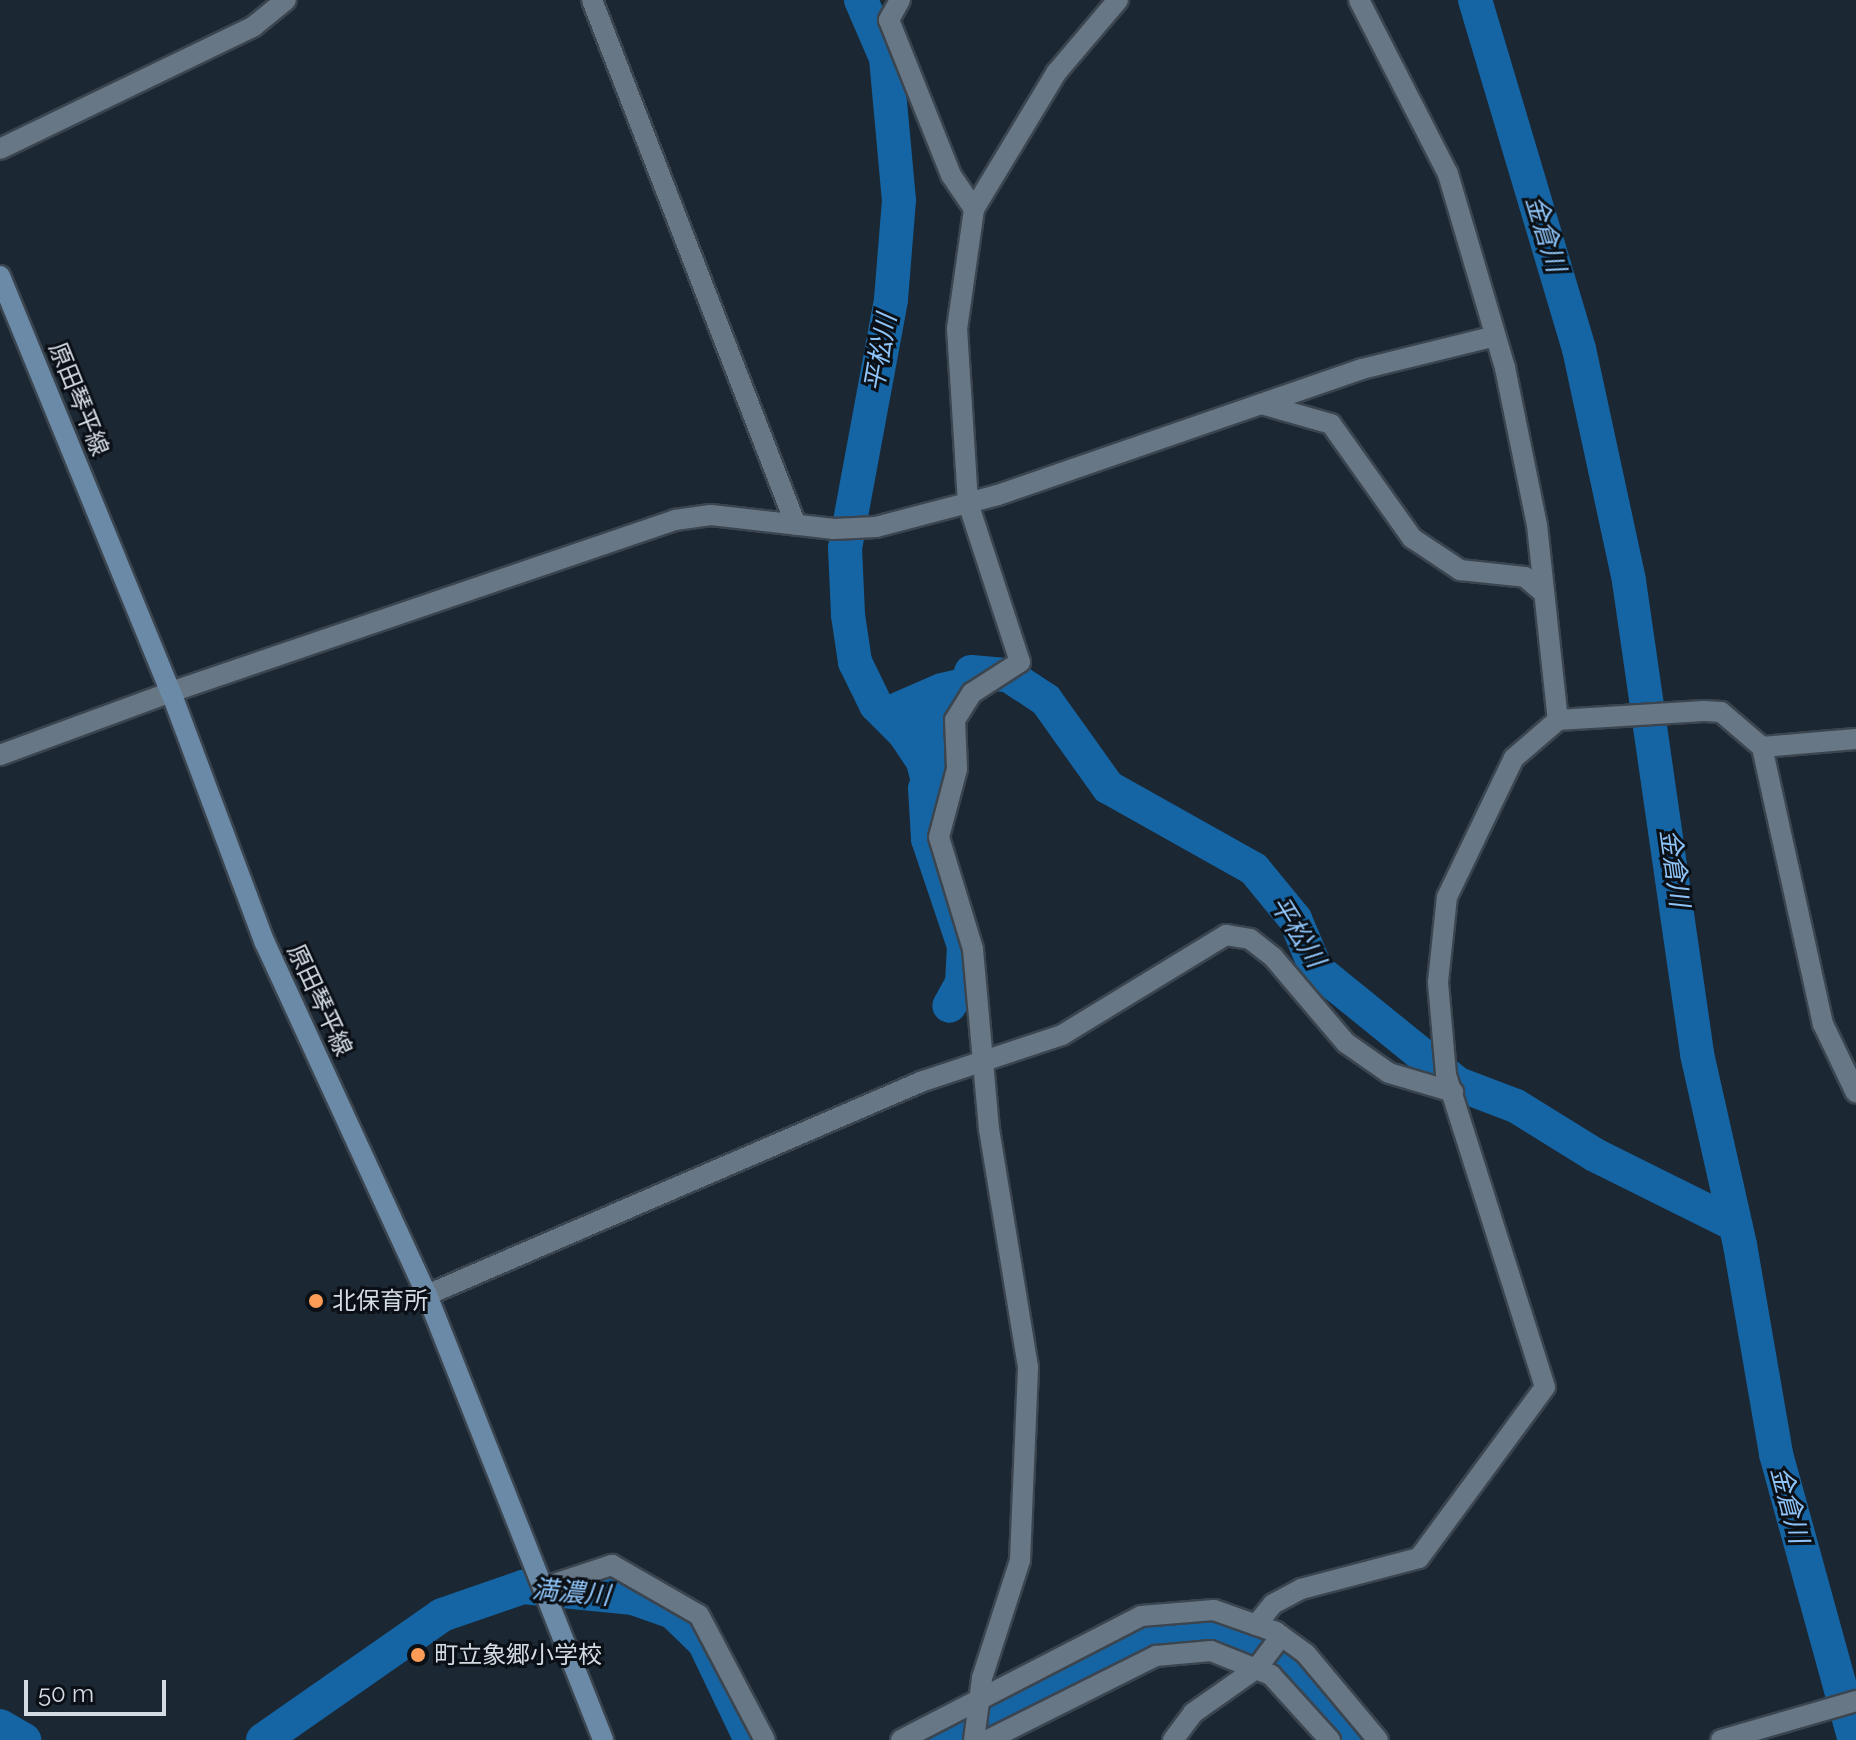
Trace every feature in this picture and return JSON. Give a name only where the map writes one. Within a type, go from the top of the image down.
[{"type":"main road","name":"原田琴平線","points":[[0,276],[171,692],[265,943],[427,1295],[603,1740]]},
{"type":"street","points":[[0,149],[254,26],[286,0]]},
{"type":"street","points":[[592,0],[796,525]]},
{"type":"street","points":[[900,0],[889,20],[951,175],[974,209]]},
{"type":"street","points":[[974,1740],[976,1703],[1020,1560],[1028,1367],[981,1066],[973,949],[939,837],[957,769],[955,720],[972,693],[1020,662],[968,503],[957,329],[974,209],[1056,73],[1118,0]]},
{"type":"street","points":[[1359,0],[1448,174],[1495,336],[1537,525],[1558,720]]},
{"type":"street","points":[[0,755],[171,692],[675,520],[711,515],[796,525],[876,527],[968,503],[1256,404],[1495,336]]},
{"type":"street","points":[[1256,404],[1331,424],[1412,538],[1460,570],[1525,577],[1543,592]]},
{"type":"street","points":[[1256,1625],[1273,1604],[1301,1589],[1419,1558],[1543,1396],[1453,1092],[1438,982],[1447,897],[1514,758],[1558,720],[1704,711],[1721,712],[1762,747],[1823,1024],[1856,1093]]},
{"type":"street","points":[[1762,747],[1856,739]]},
{"type":"street","points":[[427,1295],[895,1092],[981,1066],[1062,1035],[1226,935],[1250,939],[1273,957],[1346,1043],[1389,1073],[1453,1092]]},
{"type":"street","points":[[545,1587],[612,1565],[699,1615],[765,1740]]},
{"type":"street","points":[[901,1740],[1141,1616],[1214,1610],[1280,1636],[1378,1740]]},
{"type":"street","points":[[1173,1740],[1193,1713],[1260,1665],[1280,1636]]},
{"type":"street","points":[[988,1740],[1156,1656],[1211,1651],[1260,1665],[1330,1740]]},
{"type":"street","points":[[1721,1740],[1856,1701]]},
{"type":"water","points":[[1005,658],[963,694],[950,782],[930,835],[924,834],[907,768],[865,705],[936,674]]},
{"type":"waterway","name":"平松川","points":[[861,0],[886,58],[899,200],[891,300],[845,548],[848,615],[855,662],[876,705],[905,734]]},
{"type":"waterway","name":"金倉川","points":[[1475,0],[1579,349],[1629,581],[1697,1054],[1740,1245],[1776,1454],[1855,1740]]},
{"type":"waterway","name":"平松川","points":[[971,672],[1008,675],[1046,700],[1108,787],[1254,869],[1295,919],[1316,969],[1458,1084],[1516,1106],[1595,1155],[1734,1224]]},
{"type":"waterway","name":"平松川","points":[[925,788],[928,839],[964,946],[962,983],[949,1006]]},
{"type":"waterway","name":"満濃川","points":[[263,1740],[442,1615],[523,1587],[633,1598],[673,1612],[704,1642],[751,1740]]},
{"type":"waterway","name":"満濃川","points":[[943,1740],[1143,1640],[1178,1633],[1249,1640],[1282,1658],[1357,1740]]},
{"type":"waterway","name":"満濃川","points":[[0,1726],[24,1740]]},
{"type":"place","name":"北保育所","points":[[316,1301]]},
{"type":"place","name":"町立象郷小学校","points":[[418,1655]]}]
